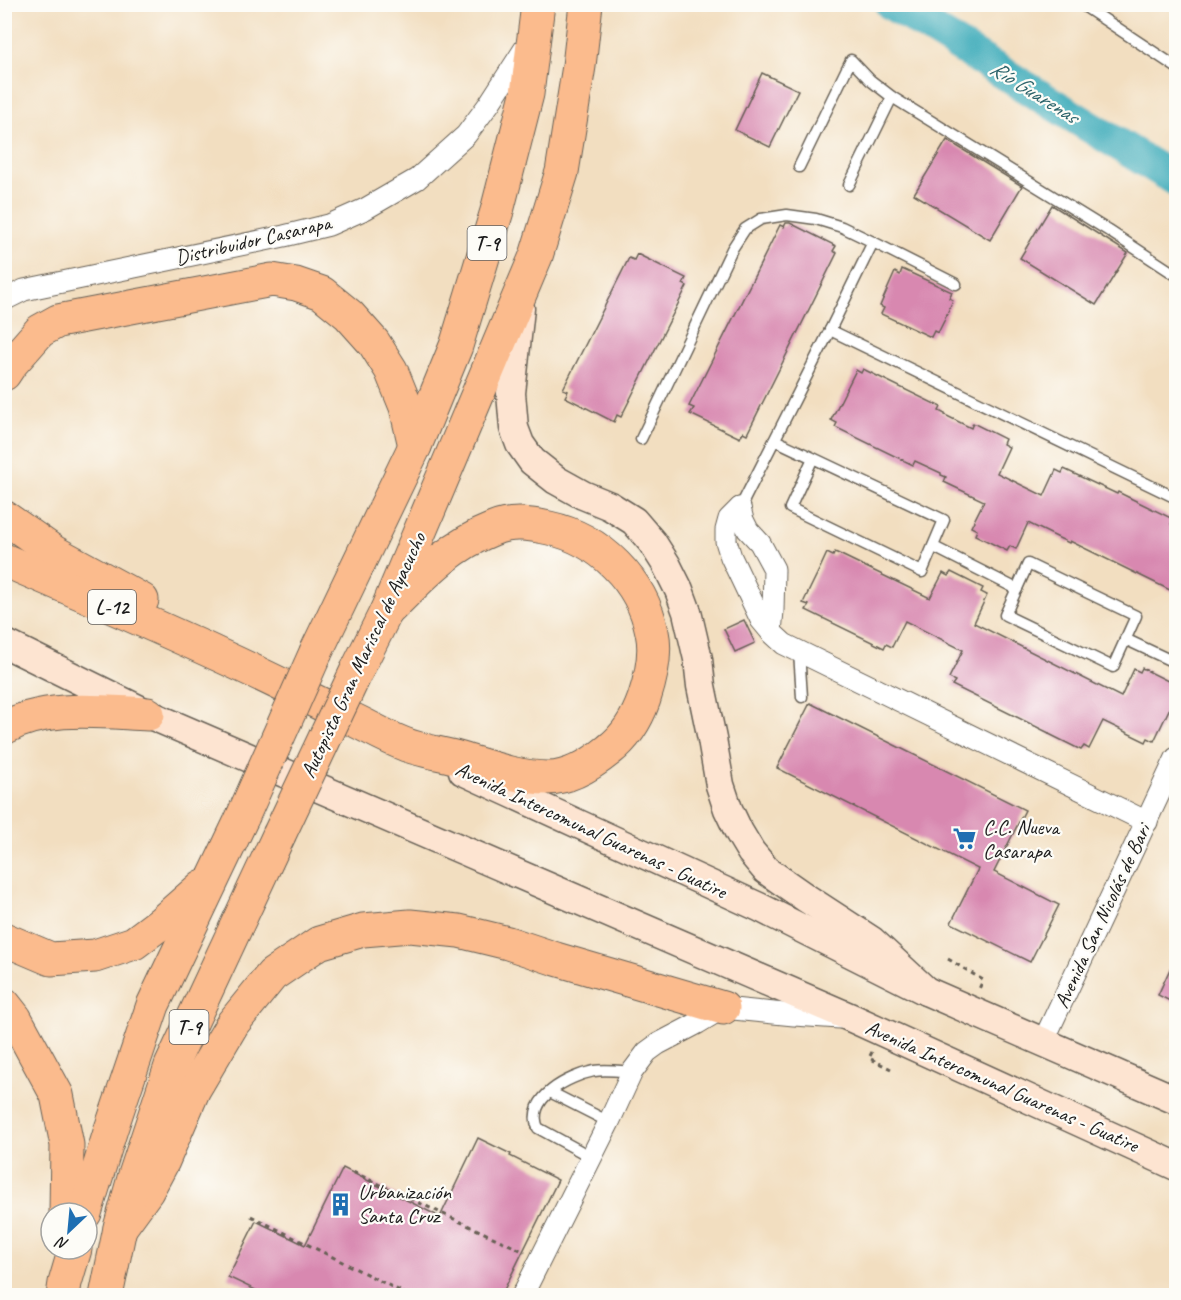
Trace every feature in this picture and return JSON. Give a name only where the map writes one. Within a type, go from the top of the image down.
[{"type":"highway","name":"Autopista Gran Mariscal de Ayacucho","points":[[106,1296],[120,1228],[134,1178],[171,1066],[386,612],[536,256],[562,172],[579,66],[586,4]]},
{"type":"highway","name":"Autopista Gran Mariscal de Ayacucho","points":[[90,1201],[153,1005],[243,816],[316,652],[415,446],[456,346],[496,211],[527,94],[536,19]]},
{"type":"highway","points":[[4,374],[40,332],[58,321],[272,280],[322,293],[349,315],[374,343],[392,370],[406,407],[415,446]]},
{"type":"highway","points":[[4,517],[54,552],[136,596],[196,633],[219,655]]},
{"type":"highway","points":[[386,612],[438,561],[462,544],[494,528],[510,524],[531,525],[556,530],[579,539],[609,558],[636,591],[652,633],[653,658],[650,681],[632,726],[618,743],[599,758],[576,771],[552,778],[523,776],[406,745]]},
{"type":"highway","name":"Avenida Intercomunal Guarenas - Guatire","points":[[4,560],[219,655],[406,745]]},
{"type":"highway","points":[[4,728],[44,713],[89,711],[148,714]]},
{"type":"highway","points":[[4,939],[51,959],[95,956],[134,943],[214,877]]},
{"type":"highway","points":[[120,1228],[147,1191],[163,1161],[194,1089],[233,1023],[272,975],[319,943],[363,930],[410,926],[459,931],[508,943],[723,1008]]},
{"type":"highway","points":[[4,1004],[15,1018],[57,1095],[68,1145],[66,1201]]},
{"type":"highway","points":[[64,1289],[65,1261]]},
{"type":"highway","points":[[64,1289],[72,1261]]},
{"type":"main road","points":[[522,288],[511,393],[514,428],[520,444],[532,461],[556,480],[583,495],[610,506],[634,521],[652,542],[666,564],[687,612],[698,659],[700,686],[720,785],[739,832],[751,852],[766,870],[872,941],[926,991]]},
{"type":"main road","name":"Avenida Intercomunal Guarenas - Guatire","points":[[4,642],[148,714],[854,1019],[1176,1166]]},
{"type":"main road","name":"Avenida Intercomunal Guarenas - Guatire","points":[[406,745],[759,907],[926,991],[1176,1100]]},
{"type":"street","name":"Distribuidor Casarapa","points":[[4,300],[24,290],[329,225],[364,209],[417,179],[466,135],[489,104],[536,19]]},
{"type":"street","points":[[740,508],[729,519],[726,530],[726,541],[731,557],[761,620],[784,644],[1147,822]]},
{"type":"street","points":[[740,508],[748,530],[760,543],[774,569],[771,632]]},
{"type":"street","name":"Avenida San Nicolás de Bari","points":[[1043,1042],[1176,758]]},
{"type":"street","points":[[522,1296],[632,1072],[647,1052],[723,1008],[854,1019]]},
{"type":"lane","points":[[1081,4],[1176,67]]},
{"type":"lane","points":[[799,167],[851,60],[870,80],[892,97],[1176,275]]},
{"type":"lane","points":[[849,185],[892,97]]},
{"type":"lane","points":[[641,439],[732,249],[745,230],[761,219],[787,215],[816,219],[873,242],[956,284]]},
{"type":"lane","points":[[740,508],[873,242]]},
{"type":"lane","points":[[830,330],[1176,498]]},
{"type":"lane","points":[[775,440],[944,520],[922,572],[790,508],[813,458]]},
{"type":"lane","points":[[934,547],[1017,589]]},
{"type":"lane","points":[[1028,564],[1136,616],[1113,667],[1005,615],[1017,589],[1028,564]]},
{"type":"lane","points":[[1125,639],[1176,663]]},
{"type":"lane","points":[[799,652],[802,698]]},
{"type":"lane","points":[[591,1157],[538,1128],[535,1118],[538,1104],[550,1092],[572,1078],[593,1071],[632,1072]]},
{"type":"lane","points":[[550,1092],[609,1122]]},
{"type":"path","points":[[948,959],[983,980],[969,1009]]},
{"type":"path","points":[[353,1172],[540,1259]]},
{"type":"path","points":[[251,1216],[410,1296]]},
{"type":"building","points":[[762,73],[798,90],[770,147],[735,130]]},
{"type":"building","points":[[947,140],[1022,186],[990,240],[914,194]]},
{"type":"building","points":[[1052,205],[1128,253],[1096,305],[1020,258]]},
{"type":"building","points":[[786,223],[836,246],[833,251],[837,253],[747,434],[743,432],[740,438],[690,414],[694,408],[689,406],[780,225],[784,227]]},
{"type":"building","points":[[637,254],[686,278],[683,284],[687,286],[621,417],[617,415],[614,422],[565,397],[568,391],[563,389],[629,258],[634,260]]},
{"type":"building","points":[[902,269],[952,292],[949,298],[953,300],[944,321],[938,333],[934,331],[931,337],[881,314],[884,308],[880,306],[895,272],[900,275]]},
{"type":"building","points":[[863,369],[941,407],[939,411],[971,428],[973,423],[1005,439],[1003,444],[1009,447],[997,473],[1044,496],[1056,470],[1062,473],[1064,469],[1173,519],[1171,524],[1176,526],[1176,593],[1028,523],[1016,549],[1010,546],[1007,551],[975,535],[977,530],[971,527],[984,501],[944,482],[946,477],[941,473],[915,461],[913,465],[835,427],[837,423],[831,420],[856,370],[861,373]]},
{"type":"building","points":[[835,552],[930,598],[943,573],[948,576],[951,572],[983,588],[981,592],[987,595],[974,623],[1121,697],[1134,669],[1140,672],[1142,668],[1176,685],[1176,695],[1154,741],[1148,738],[1146,742],[1103,721],[1089,749],[1084,746],[1081,750],[952,685],[955,681],[949,678],[963,650],[905,621],[892,647],[886,644],[884,648],[806,610],[809,605],[803,603],[827,553],[833,556]]},
{"type":"building","points":[[744,620],[755,643],[735,652],[724,629]]},
{"type":"building","name":"C.C. Nueva Casarapa","points":[[810,703],[1025,810],[994,872],[1059,905],[1030,962],[951,923],[978,869],[777,768]]},
{"type":"building","points":[[1176,956],[1176,1004],[1158,995]]},
{"type":"building","points":[[478,1138],[558,1180],[501,1296],[268,1296],[228,1277],[256,1221],[305,1245],[343,1168],[440,1217]]},
{"type":"waterway","name":"Río Guarenas","points":[[891,4],[1176,180]]},
{"type":"place","name":"C.C. Nueva Casarapa","points":[[965,839]]},
{"type":"place","name":"Urbanización Santa Cruz","points":[[340,1204]]}]
